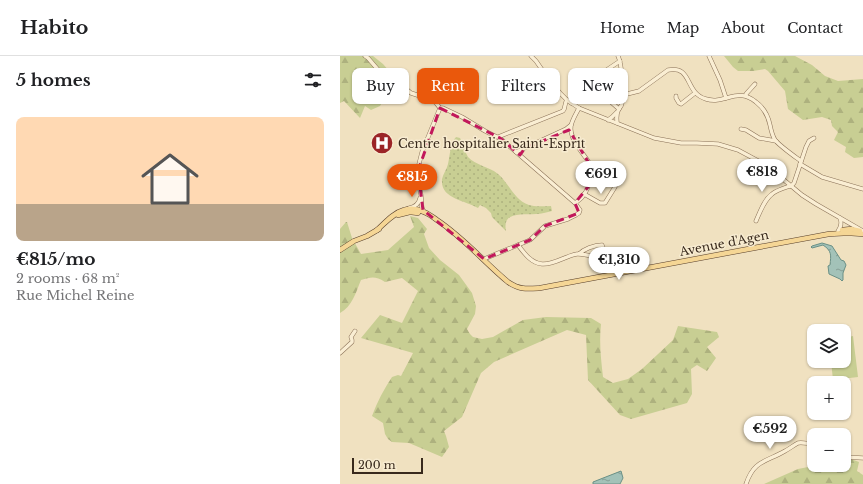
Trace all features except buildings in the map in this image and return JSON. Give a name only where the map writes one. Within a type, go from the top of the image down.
[{"type":"main road","points":[[377,230],[396,213],[412,209],[420,211]]},
{"type":"main road","points":[[340,250],[354,241],[367,236],[401,214],[420,211]]},
{"type":"main road","name":"Avenue d'Agen","points":[[420,211],[454,232],[511,284],[522,289],[829,234]]},
{"type":"main road","points":[[829,234],[851,229]]},
{"type":"main road","points":[[829,234],[851,229],[862,233]]},
{"type":"street","points":[[365,56],[380,72],[411,93],[432,100],[440,108],[462,117],[498,137],[575,203],[580,210],[576,215],[545,226],[530,240],[484,260]]},
{"type":"street","points":[[498,137],[565,109],[565,102],[567,100],[554,87],[531,56]]},
{"type":"street","points":[[618,56],[621,68]]},
{"type":"street","points":[[709,56],[726,98]]},
{"type":"street","points":[[610,68],[620,61]]},
{"type":"street","points":[[628,94],[639,91],[668,70],[678,70],[683,72],[686,76],[695,93],[703,98],[718,100],[732,95],[737,95],[746,96],[755,100],[765,110],[771,131],[776,141],[801,163],[822,177],[861,188],[863,183]]},
{"type":"street","points":[[746,96],[755,84]]},
{"type":"street","points":[[676,96],[680,104],[695,93]]},
{"type":"street","points":[[573,104],[579,108],[654,138],[681,143],[714,144],[732,148],[760,161],[806,198],[840,218],[851,229]]},
{"type":"street","points":[[613,104],[619,110]]},
{"type":"street","points":[[617,123],[617,116],[622,104]]},
{"type":"street","points":[[420,211],[418,165],[440,108]]},
{"type":"street","points":[[516,152],[566,129],[571,125],[579,108]]},
{"type":"street","points":[[608,120],[619,110]]},
{"type":"street","points":[[571,125],[574,140]]},
{"type":"street","points":[[741,128],[759,138],[776,141]]},
{"type":"street","points":[[566,129],[569,130],[590,165],[590,180],[582,198],[575,203]]},
{"type":"street","points":[[756,221],[762,206],[767,199],[773,193],[791,186],[794,183],[806,146],[809,141],[814,138]]},
{"type":"street","points":[[522,157],[522,152],[525,148]]},
{"type":"street","points":[[584,194],[600,203],[605,203],[615,187],[616,182]]},
{"type":"street","points":[[405,210],[420,203]]},
{"type":"street","points":[[420,203],[420,211]]},
{"type":"street","points":[[838,231],[841,226],[840,218]]},
{"type":"street","points":[[518,245],[530,259],[542,264],[579,254],[592,247],[601,245],[604,250],[604,254],[601,256],[579,254]]},
{"type":"street","points":[[592,247],[593,256]]},
{"type":"street","points":[[340,353],[352,342],[351,337],[355,331]]},
{"type":"street","points":[[746,484],[752,471],[764,461],[799,443],[807,444]]},
{"type":"street","points":[[851,457],[863,458]]},
{"type":"highlighted area","points":[[440,108],[500,138],[520,155],[525,148],[569,130],[590,165],[588,187],[575,203],[579,213],[545,226],[530,240],[484,259],[423,210],[418,171]]},
{"type":"green space","points":[[340,56],[373,56],[386,68],[352,68],[352,104],[381,104],[380,106],[371,110],[365,106],[360,118],[344,101],[340,103]]},
{"type":"green space","points":[[724,56],[795,56],[812,65],[825,76],[838,81],[863,79],[863,157],[854,158],[845,152],[846,147],[834,140],[838,132],[832,126],[831,120],[822,117],[803,120],[788,109],[785,91],[768,71],[765,69],[738,71]]},
{"type":"green space","points":[[456,137],[460,138],[468,157],[471,160],[498,174],[524,203],[531,206],[551,206],[552,211],[538,214],[514,215],[507,220],[506,231],[492,217],[491,213],[486,208],[480,205],[478,208],[449,195],[442,186],[442,179],[447,166],[451,146]]},
{"type":"green space","points":[[410,216],[418,218],[427,229],[424,234],[429,248],[440,260],[459,275],[472,293],[476,306],[475,314],[467,329],[473,337],[482,339],[493,337],[523,320],[546,317],[591,318],[601,324],[600,344],[603,377],[613,383],[628,379],[642,369],[673,340],[678,326],[717,332],[719,337],[707,347],[716,358],[707,371],[697,365],[691,369],[692,394],[687,403],[631,419],[620,415],[588,380],[586,335],[567,330],[494,362],[481,373],[462,417],[444,431],[449,447],[442,457],[409,443],[392,442],[385,434],[383,423],[372,416],[392,377],[398,375],[401,376],[413,353],[361,338],[380,315],[402,323],[418,291],[402,278],[385,282],[379,279],[368,278],[361,280],[351,303],[340,313],[340,229],[347,222],[352,238],[361,254],[388,250],[414,227]]},
{"type":"green space","points":[[851,336],[853,336],[858,377],[833,376],[832,368],[851,368]]},
{"type":"green space","points":[[851,459],[859,462],[857,471],[863,475],[863,484],[764,484],[798,469],[807,467],[807,472],[851,472]]},
{"type":"water","points":[[822,243],[832,246],[841,260],[844,261],[846,265],[842,281],[829,274],[828,266],[830,265],[831,256],[828,249],[823,245],[811,247]]},
{"type":"water","points":[[621,471],[623,478],[620,484],[593,484],[593,482]]},
{"type":"place","name":"Centre hospitalier Saint-Esprit","points":[[382,143]]}]
